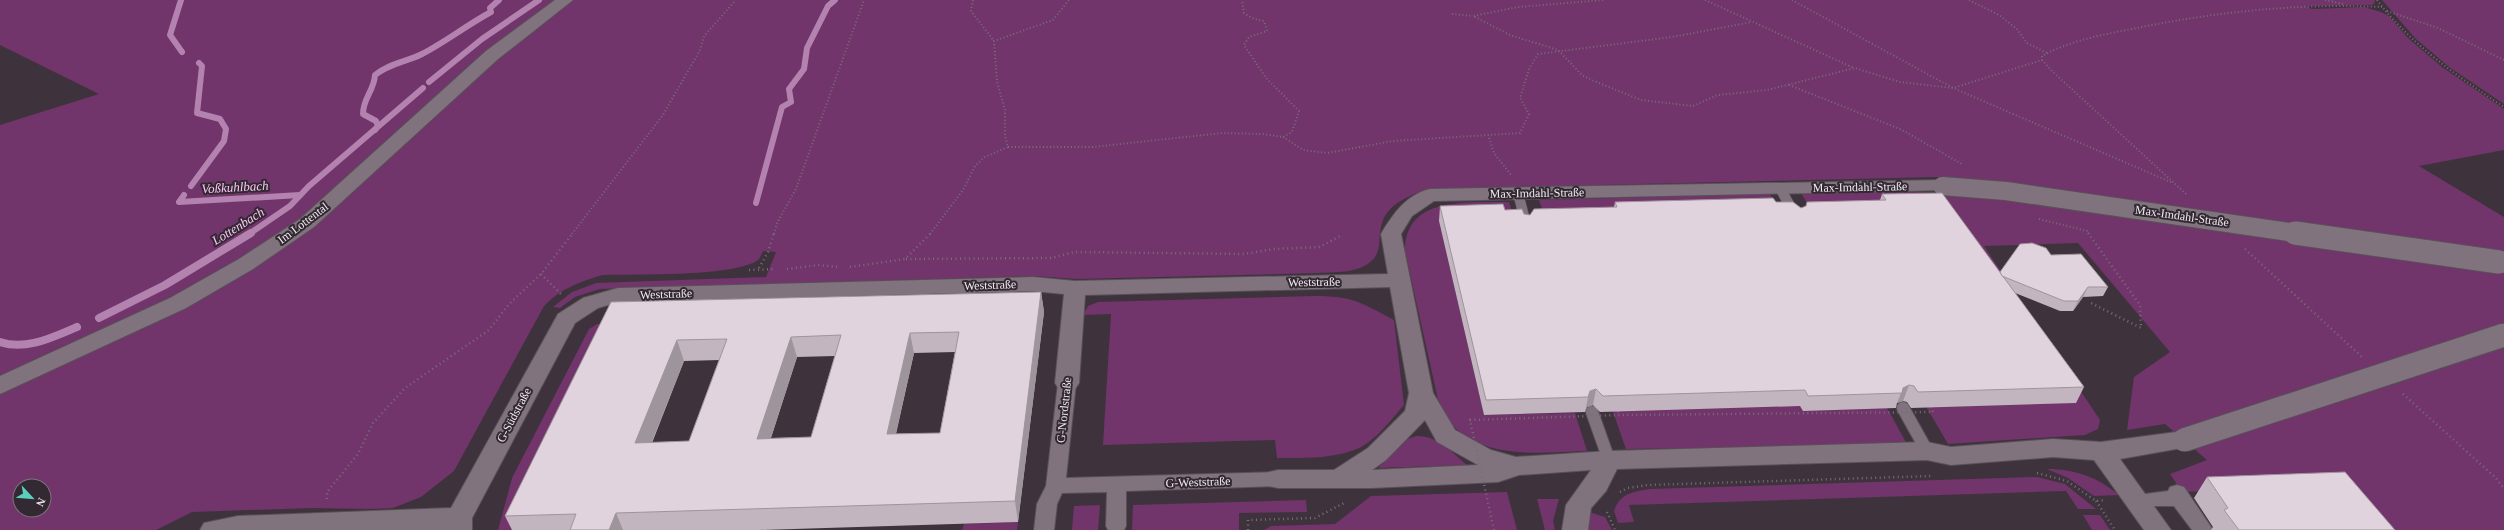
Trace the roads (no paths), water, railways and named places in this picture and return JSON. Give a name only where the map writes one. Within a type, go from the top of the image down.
[{"type":"street","name":"Im Lottental","points":[[0,386],[178,303],[246,264],[307,223],[492,55],[565,0]]},
{"type":"street","name":"Max-Imdahl-Straße","points":[[1517,466],[1483,456],[1446,436],[1421,392],[1391,234],[1404,212],[1430,195],[1942,186],[2006,191],[2501,262]]},
{"type":"street","name":"Weststraße","points":[[582,306],[598,299],[618,295],[1033,284],[1075,288],[1400,280]]},
{"type":"street","name":"G-Nordstraße","points":[[1044,530],[1047,504],[1056,486],[1075,288]]},
{"type":"street","name":"G-Südstraße","points":[[459,524],[566,319],[582,306]]},
{"type":"street","name":"Max-Imdahl-Straße","points":[[1340,478],[1372,479],[1498,473],[1517,466],[1609,460],[1927,451],[1951,456],[2053,448],[2101,451],[2184,440],[2504,335]]},
{"type":"street","name":"Max-Imdahl-Straße","points":[[1340,478],[1377,454],[1416,414],[1421,392]]},
{"type":"street","points":[[2101,451],[2144,499],[2158,530]]},
{"type":"street","points":[[1575,530],[1581,503],[1597,484],[1609,460]]},
{"type":"street","name":"G-Weststraße","points":[[1056,486],[1340,478]]},
{"type":"street","points":[[1116,526],[1117,485]]},
{"type":"street","points":[[2144,499],[2178,495],[2203,530]]},
{"type":"street","points":[[213,530],[238,526],[328,523],[459,524]]},
{"type":"lane","points":[[1780,188],[1796,217]]},
{"type":"lane","points":[[1520,193],[1526,224]]},
{"type":"lane","points":[[1903,408],[1927,451]]},
{"type":"lane","points":[[1592,412],[1609,460]]},
{"type":"waterway","name":"Voßkuhlbach","points":[[181,0],[170,35],[182,52]]},
{"type":"waterway","name":"Lottenbach","points":[[377,128],[378,126],[376,121],[363,114],[363,108],[373,86],[375,75],[392,65],[416,57],[439,44],[491,12],[490,8],[499,0]]},
{"type":"waterway","name":"Lottenbach","points":[[429,82],[482,39],[539,0]]},
{"type":"waterway","points":[[756,203],[782,107],[791,102],[789,89],[804,69],[807,48],[828,6],[835,0]]},
{"type":"waterway","name":"Voßkuhlbach","points":[[191,186],[224,141],[226,129],[220,119],[197,113],[202,66],[199,63]]},
{"type":"waterway","name":"Lottenbach","points":[[377,128],[423,88]]},
{"type":"waterway","name":"Lottenbach","points":[[249,234],[290,206],[309,186],[377,128]]},
{"type":"waterway","name":"Voßkuhlbach","points":[[184,195],[179,202],[300,195]]},
{"type":"waterway","name":"Lottenbach","points":[[99,318],[165,285],[251,233]]},
{"type":"waterway","name":"Lottenbach","points":[[0,342],[20,345],[29,344],[49,339],[77,327]]}]
